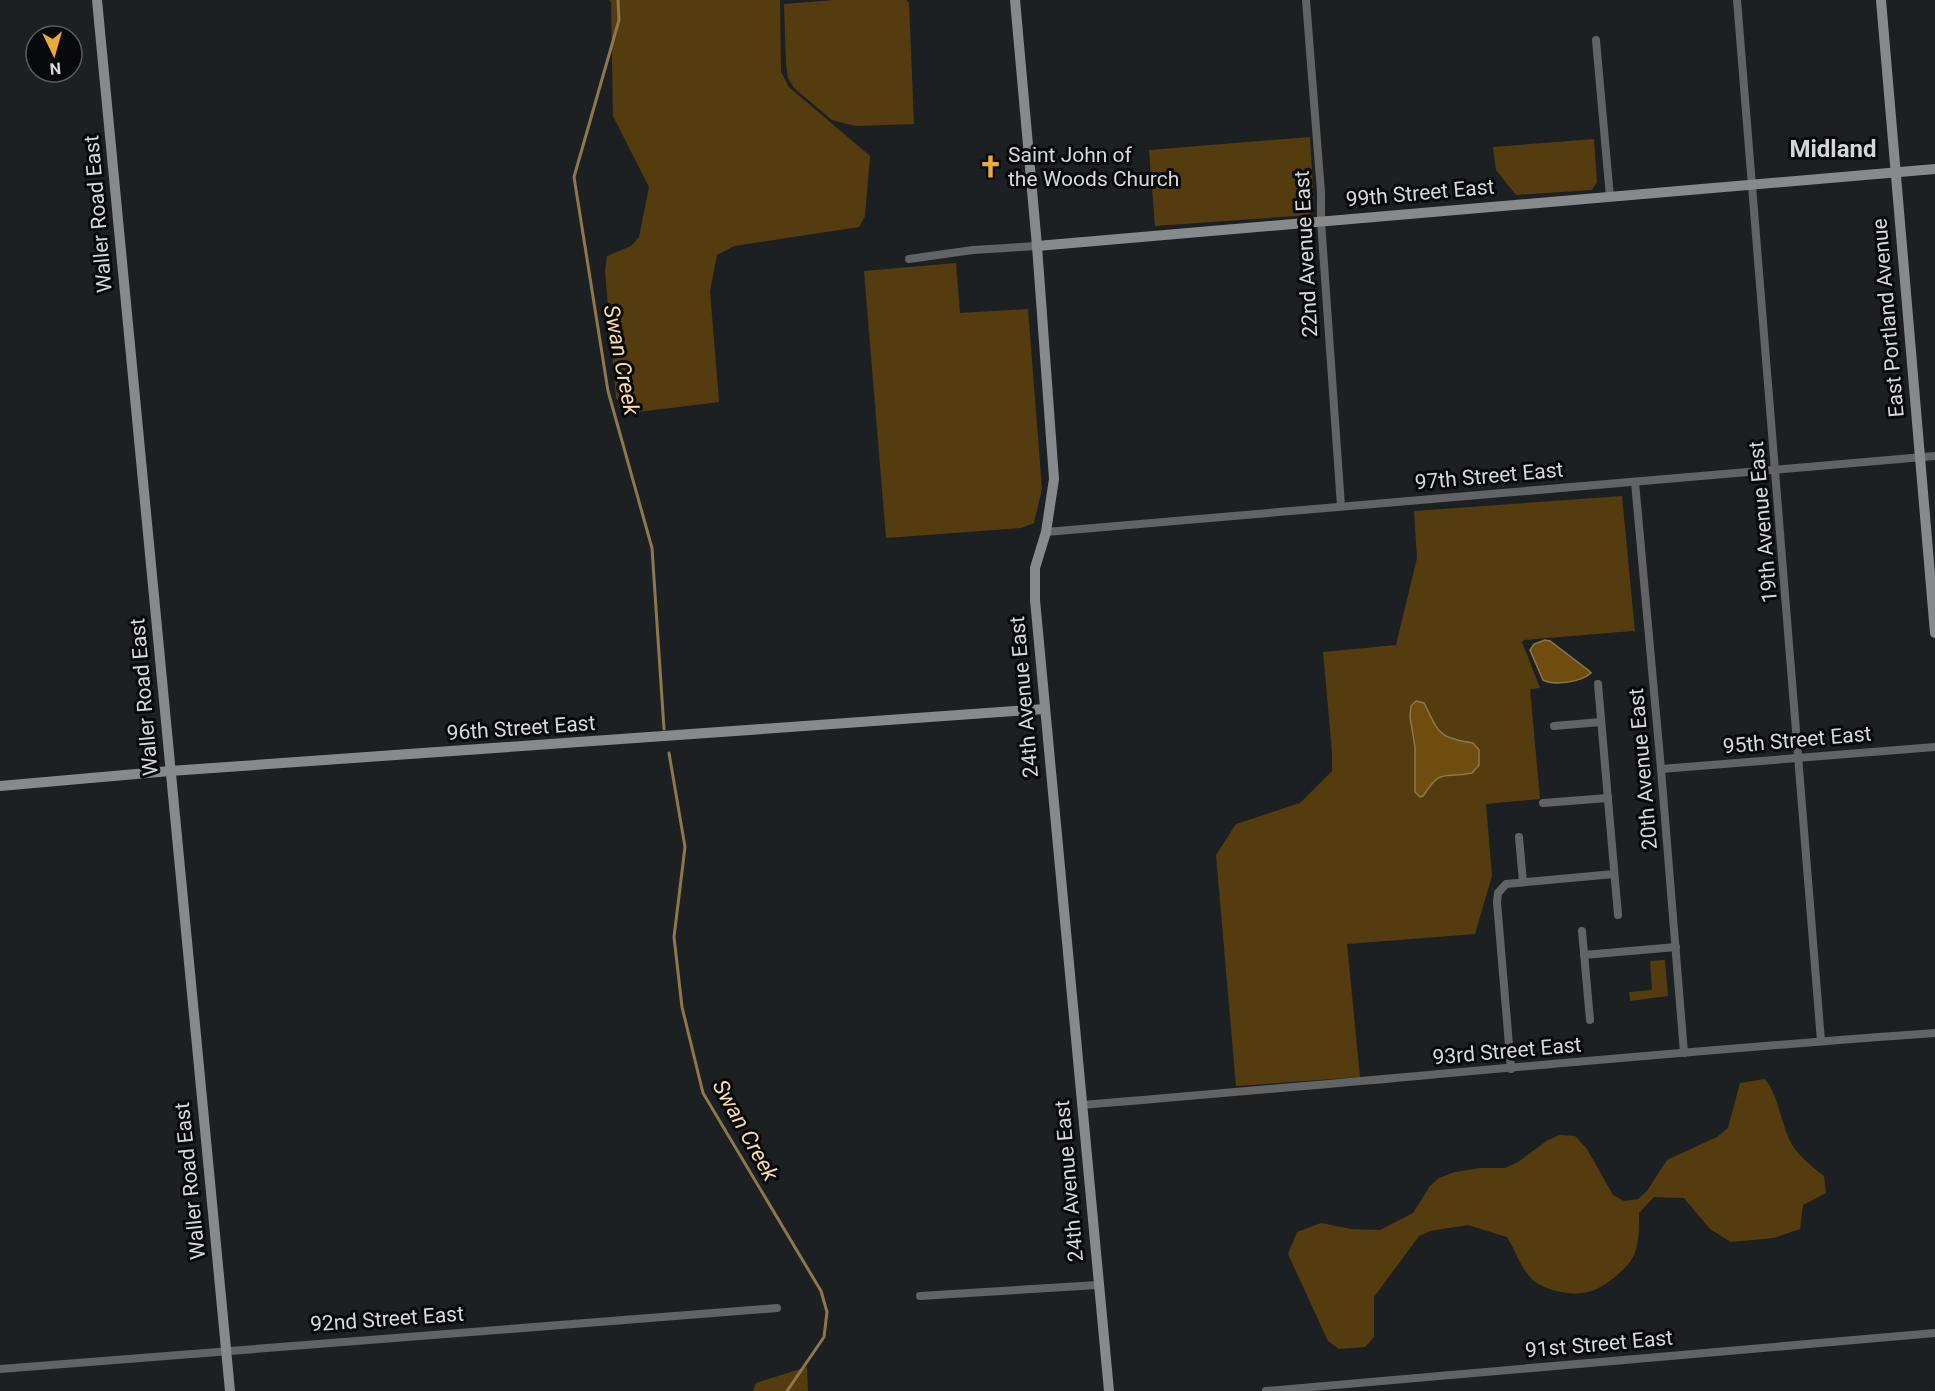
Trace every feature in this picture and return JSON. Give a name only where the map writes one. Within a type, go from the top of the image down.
[{"type":"street","name":"Waller Road East","points":[[97,0],[230,1391]]},
{"type":"street","name":"24th Avenue East","points":[[1015,0],[1037,246],[1054,479],[1046,531],[1035,568],[1035,600],[1109,1391]]},
{"type":"street","name":"22nd Avenue East","points":[[1306,0],[1341,506]]},
{"type":"street","name":"19th Avenue East","points":[[1737,0],[1800,758],[1821,1041]]},
{"type":"street","name":"East Portland Avenue","points":[[1881,0],[1935,633]]},
{"type":"street","points":[[1596,40],[1610,197]]},
{"type":"street","name":"99th Street East","points":[[909,258],[973,250],[1935,169]]},
{"type":"street","name":"97th Street East","points":[[1046,531],[1935,456]]},
{"type":"street","name":"20th Avenue East","points":[[1635,482],[1684,1053]]},
{"type":"street","points":[[1598,684],[1618,915]]},
{"type":"street","name":"96th Street East","points":[[0,786],[170,771],[1044,709]]},
{"type":"street","points":[[1554,726],[1601,722]]},
{"type":"street","name":"95th Street East","points":[[1661,769],[1935,747]]},
{"type":"street","points":[[1543,803],[1608,798]]},
{"type":"street","points":[[1519,837],[1523,882]]},
{"type":"street","points":[[1511,1069],[1497,898],[1501,889],[1506,884],[1614,874]]},
{"type":"street","points":[[1582,931],[1590,1020]]},
{"type":"street","points":[[1584,955],[1676,947]]},
{"type":"street","name":"93rd Street East","points":[[1082,1105],[1935,1033]]},
{"type":"street","points":[[920,1296],[1098,1284]]},
{"type":"street","name":"92nd Street East","points":[[0,1369],[777,1308]]},
{"type":"street","name":"91st Street East","points":[[1266,1391],[1935,1333]]},
{"type":"shaded area","points":[[609,0],[780,0],[781,72],[789,87],[870,156],[865,216],[859,227],[734,246],[717,255],[710,291],[719,402],[629,413],[616,398],[605,271],[607,256],[631,246],[639,237],[649,187],[613,116],[611,2]]},
{"type":"shaded area","points":[[835,0],[906,0],[909,3],[914,124],[856,126],[832,120],[794,88],[788,78],[786,63],[784,4]]},
{"type":"shaded area","points":[[1310,137],[1314,208],[1309,215],[1155,226],[1149,150]]},
{"type":"shaded area","points":[[1594,139],[1597,182],[1592,190],[1516,195],[1496,170],[1493,147]]},
{"type":"shaded area","points":[[956,263],[960,313],[1028,309],[1042,489],[1034,523],[1021,528],[886,538],[864,271]]},
{"type":"shaded area","points":[[1622,496],[1635,632],[1524,640],[1522,642],[1540,688],[1530,689],[1540,799],[1486,804],[1492,876],[1475,934],[1347,944],[1360,1077],[1236,1086],[1216,855],[1236,824],[1300,803],[1332,771],[1323,652],[1396,645],[1417,558],[1414,511]],"holes":[[[1410,717],[1437,729],[1442,736],[1473,743],[1460,775],[1437,778],[1423,796],[1415,775],[1415,747]]]},
{"type":"shaded area","points":[[1545,640],[1550,641],[1591,673],[1581,679],[1568,682],[1554,683],[1543,680],[1530,650],[1534,644]]},
{"type":"shaded area","points":[[1416,701],[1424,703],[1437,728],[1446,736],[1473,743],[1479,750],[1479,765],[1472,773],[1443,776],[1434,781],[1420,797],[1415,792],[1415,747],[1410,717],[1411,706]]},
{"type":"shaded area","points":[[1665,960],[1668,996],[1630,1001],[1629,992],[1652,990],[1650,961]]},
{"type":"shaded area","points":[[1765,1079],[1773,1093],[1795,1149],[1824,1176],[1826,1193],[1803,1205],[1800,1229],[1774,1238],[1731,1242],[1710,1229],[1684,1198],[1654,1197],[1639,1213],[1637,1246],[1629,1263],[1599,1288],[1575,1293],[1553,1290],[1539,1285],[1529,1277],[1507,1237],[1468,1225],[1430,1231],[1419,1236],[1374,1297],[1374,1337],[1365,1347],[1339,1349],[1328,1341],[1288,1254],[1297,1232],[1321,1223],[1351,1229],[1380,1230],[1413,1213],[1430,1186],[1439,1178],[1455,1172],[1480,1168],[1505,1168],[1518,1162],[1548,1140],[1560,1135],[1575,1136],[1587,1149],[1613,1195],[1624,1201],[1638,1199],[1647,1191],[1667,1160],[1717,1137],[1728,1128],[1740,1083]]},
{"type":"shaded area","points":[[807,1367],[808,1391],[753,1391],[756,1383]]},
{"type":"waterway","name":"Swan Creek","points":[[618,0],[619,20],[574,177],[608,391],[652,548],[664,729]]},
{"type":"waterway","name":"Swan Creek","points":[[669,753],[685,847],[674,937],[682,1007],[703,1093],[821,1291],[827,1312],[824,1337],[787,1391]]},
{"type":"place","name":"Saint John of the Woods Church","points":[[990,167]]},
{"type":"district","name":"Midland","points":[[1833,149]]}]
